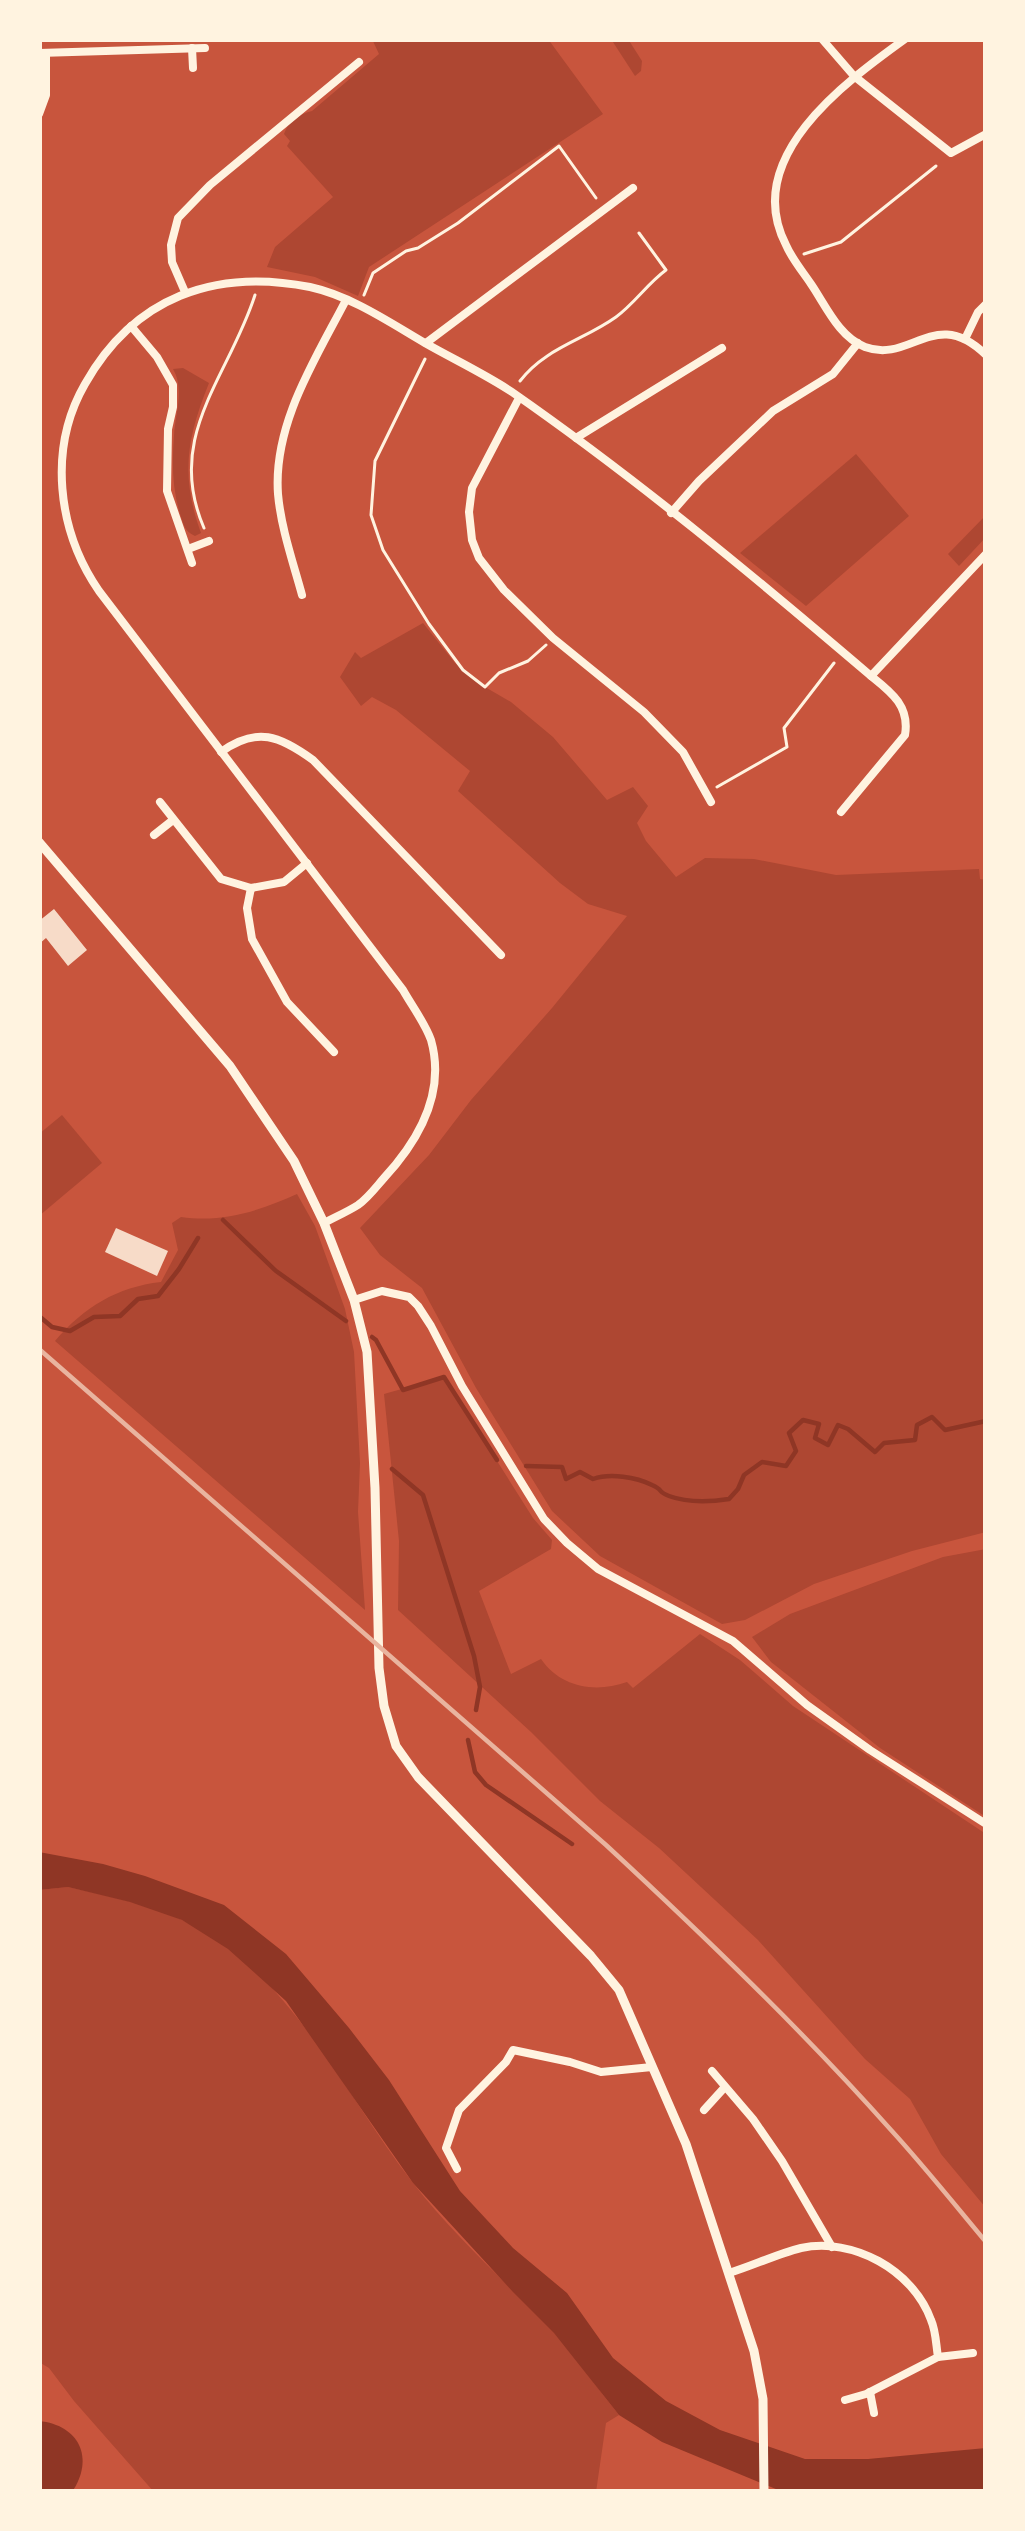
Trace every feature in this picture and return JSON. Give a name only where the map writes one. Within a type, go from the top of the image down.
[{"type":"main road","points":[[39,842],[230,1066],[294,1161],[324,1223],[354,1300],[367,1352],[379,1668],[396,1746],[430,1790],[619,1990],[686,2144],[754,2350],[763,2399],[764,2491]]},
{"type":"street","points":[[822,39],[854,76],[951,153],[986,134]]},
{"type":"street","points":[[905,39],[854,76],[791,144],[779,171],[777,213],[785,245],[840,327],[858,344],[882,350],[942,333],[965,339],[986,355]]},
{"type":"street","points":[[192,48],[193,68]]},
{"type":"street","points":[[39,114],[46,95],[43,53],[205,48]]},
{"type":"street","points":[[186,292],[172,262],[178,218],[209,185],[359,62]]},
{"type":"street","points":[[429,345],[633,188]]},
{"type":"street","points":[[324,1223],[361,1204],[416,1138],[434,1087],[430,1036],[403,990],[94,584],[75,550],[61,479],[64,440],[73,406],[100,357],[131,326],[158,306],[208,285],[260,280],[315,288],[362,308],[515,395],[576,438],[893,693],[907,723],[904,735],[841,812]]},
{"type":"street","points":[[302,595],[278,494],[280,450],[298,393],[346,300]]},
{"type":"street","points":[[965,339],[977,312],[986,304]]},
{"type":"street","points":[[131,326],[173,385],[167,491],[192,563]]},
{"type":"street","points":[[671,513],[773,411],[832,374],[858,344]]},
{"type":"street","points":[[576,438],[722,348]]},
{"type":"street","points":[[515,395],[472,488],[472,540],[478,558],[554,638],[644,712],[683,752],[708,798]]},
{"type":"street","points":[[188,549],[209,541]]},
{"type":"street","points":[[871,676],[986,554]]},
{"type":"street","points":[[221,752],[238,740],[265,737],[285,740],[313,760],[501,955]]},
{"type":"street","points":[[160,802],[221,879],[250,888],[284,881],[307,863]]},
{"type":"street","points":[[154,835],[173,820]]},
{"type":"street","points":[[250,888],[252,939],[287,1002],[334,1052]]},
{"type":"street","points":[[354,1300],[382,1292],[410,1297],[418,1306],[544,1519],[575,1550],[598,1569],[733,1641],[807,1705],[986,1824]]},
{"type":"street","points":[[457,2169],[446,2148],[460,2110],[513,2050],[601,2072],[654,2066]]},
{"type":"street","points":[[712,2071],[782,2161],[832,2247]]},
{"type":"street","points":[[704,2110],[724,2088]]},
{"type":"street","points":[[729,2273],[802,2248],[832,2247],[868,2254],[898,2273],[921,2300],[932,2321],[938,2357]]},
{"type":"street","points":[[845,2400],[938,2357],[973,2354]]},
{"type":"street","points":[[870,2392],[874,2413]]},
{"type":"path","points":[[362,308],[373,273],[458,224],[559,146],[604,210]]},
{"type":"path","points":[[794,257],[841,242],[935,166]]},
{"type":"path","points":[[515,395],[533,363],[615,318],[666,270],[639,233]]},
{"type":"path","points":[[209,541],[192,494],[193,439],[260,280]]},
{"type":"path","points":[[429,345],[375,461],[371,515],[383,550],[438,637],[464,670],[485,687],[499,673],[528,661],[554,638]]},
{"type":"path","points":[[708,798],[787,747],[784,728],[843,652]]},
{"type":"shaded area","points":[[372,39],[548,39],[603,114],[369,267],[358,296],[315,277],[267,267],[275,247],[333,197],[287,146],[286,129],[379,54]]},
{"type":"shaded area","points":[[611,39],[628,39],[642,61],[635,76]]},
{"type":"shaded area","points":[[183,368],[209,383],[189,457],[190,493],[201,533],[195,536],[182,521],[173,475],[179,393],[173,369]]},
{"type":"shaded area","points":[[856,454],[909,516],[806,606],[740,553]]},
{"type":"shaded area","points":[[986,515],[986,537],[959,566],[948,554]]},
{"type":"shaded area","points":[[423,623],[455,663],[553,737],[607,800],[633,787],[648,806],[637,823],[676,877],[705,858],[754,859],[836,875],[979,869],[980,879],[986,880],[986,1532],[814,1584],[745,1620],[722,1624],[600,1556],[552,1511],[476,1388],[422,1288],[380,1255],[360,1228],[429,1155],[627,916],[588,904],[560,883],[458,791],[470,771],[396,710],[372,697],[361,706],[340,677],[355,652],[361,658]]},
{"type":"shaded area","points":[[62,1115],[102,1163],[39,1216],[39,1134]]},
{"type":"shaded area","points":[[297,1194],[315,1226],[345,1309],[354,1352],[365,1610],[55,1341],[102,1301],[161,1282],[178,1250],[172,1223],[181,1217],[240,1214]]},
{"type":"shaded area","points":[[444,1377],[533,1518],[552,1540],[551,1549],[479,1591],[511,1674],[541,1659],[559,1676],[580,1686],[627,1682],[633,1688],[700,1634],[740,1660],[793,1706],[986,1834],[986,2208],[941,2154],[910,2099],[865,2059],[758,1940],[659,1848],[600,1801],[398,1610],[399,1541],[384,1394]]},
{"type":"shaded area","points":[[986,1549],[986,1817],[880,1748],[771,1662],[752,1637],[790,1614],[943,1557]]},
{"type":"shaded area","points":[[39,1852],[145,1876],[224,1905],[286,1954],[389,2080],[460,2191],[513,2248],[567,2293],[613,2358],[666,2401],[720,2430],[805,2459],[868,2459],[986,2448],[986,2492],[783,2492],[662,2442],[619,2415],[554,2333],[413,2183],[286,2001],[228,1949],[182,1920],[68,1887],[39,1890]]},
{"type":"shaded area","points":[[68,1887],[140,1904],[182,1920],[221,1943],[285,2003],[429,2203],[569,2349],[619,2415],[606,2423],[596,2492],[154,2492],[39,2362],[39,1890]]},
{"type":"shaded area","points":[[39,2421],[64,2429],[79,2445],[82,2467],[72,2492],[39,2492]]},
{"type":"building","points":[[54,909],[87,950],[68,966],[46,938],[39,944],[39,921]]},
{"type":"building","points":[[116,1228],[168,1251],[157,1276],[105,1252]]},
{"type":"waterway","points":[[223,1220],[276,1271],[346,1321]]},
{"type":"waterway","points":[[39,1316],[52,1327],[70,1331],[94,1317],[120,1316],[138,1299],[158,1296],[198,1238]]},
{"type":"waterway","points":[[372,1337],[403,1390],[444,1377],[497,1460]]},
{"type":"waterway","points":[[526,1466],[562,1467],[566,1479],[580,1472],[593,1479],[631,1478],[676,1498],[714,1501],[729,1499],[744,1475],[762,1462],[786,1466],[796,1451],[789,1433],[803,1420],[819,1424],[815,1438],[828,1445],[838,1425],[875,1452],[884,1443],[915,1440],[917,1425],[932,1417],[945,1430],[986,1421]]},
{"type":"waterway","points":[[392,1469],[423,1495],[474,1656],[480,1687],[476,1710]]},
{"type":"waterway","points":[[468,1740],[475,1772],[486,1785],[572,1844]]},
{"type":"railway","points":[[39,1349],[643,1879],[823,2056],[986,2242]]}]
